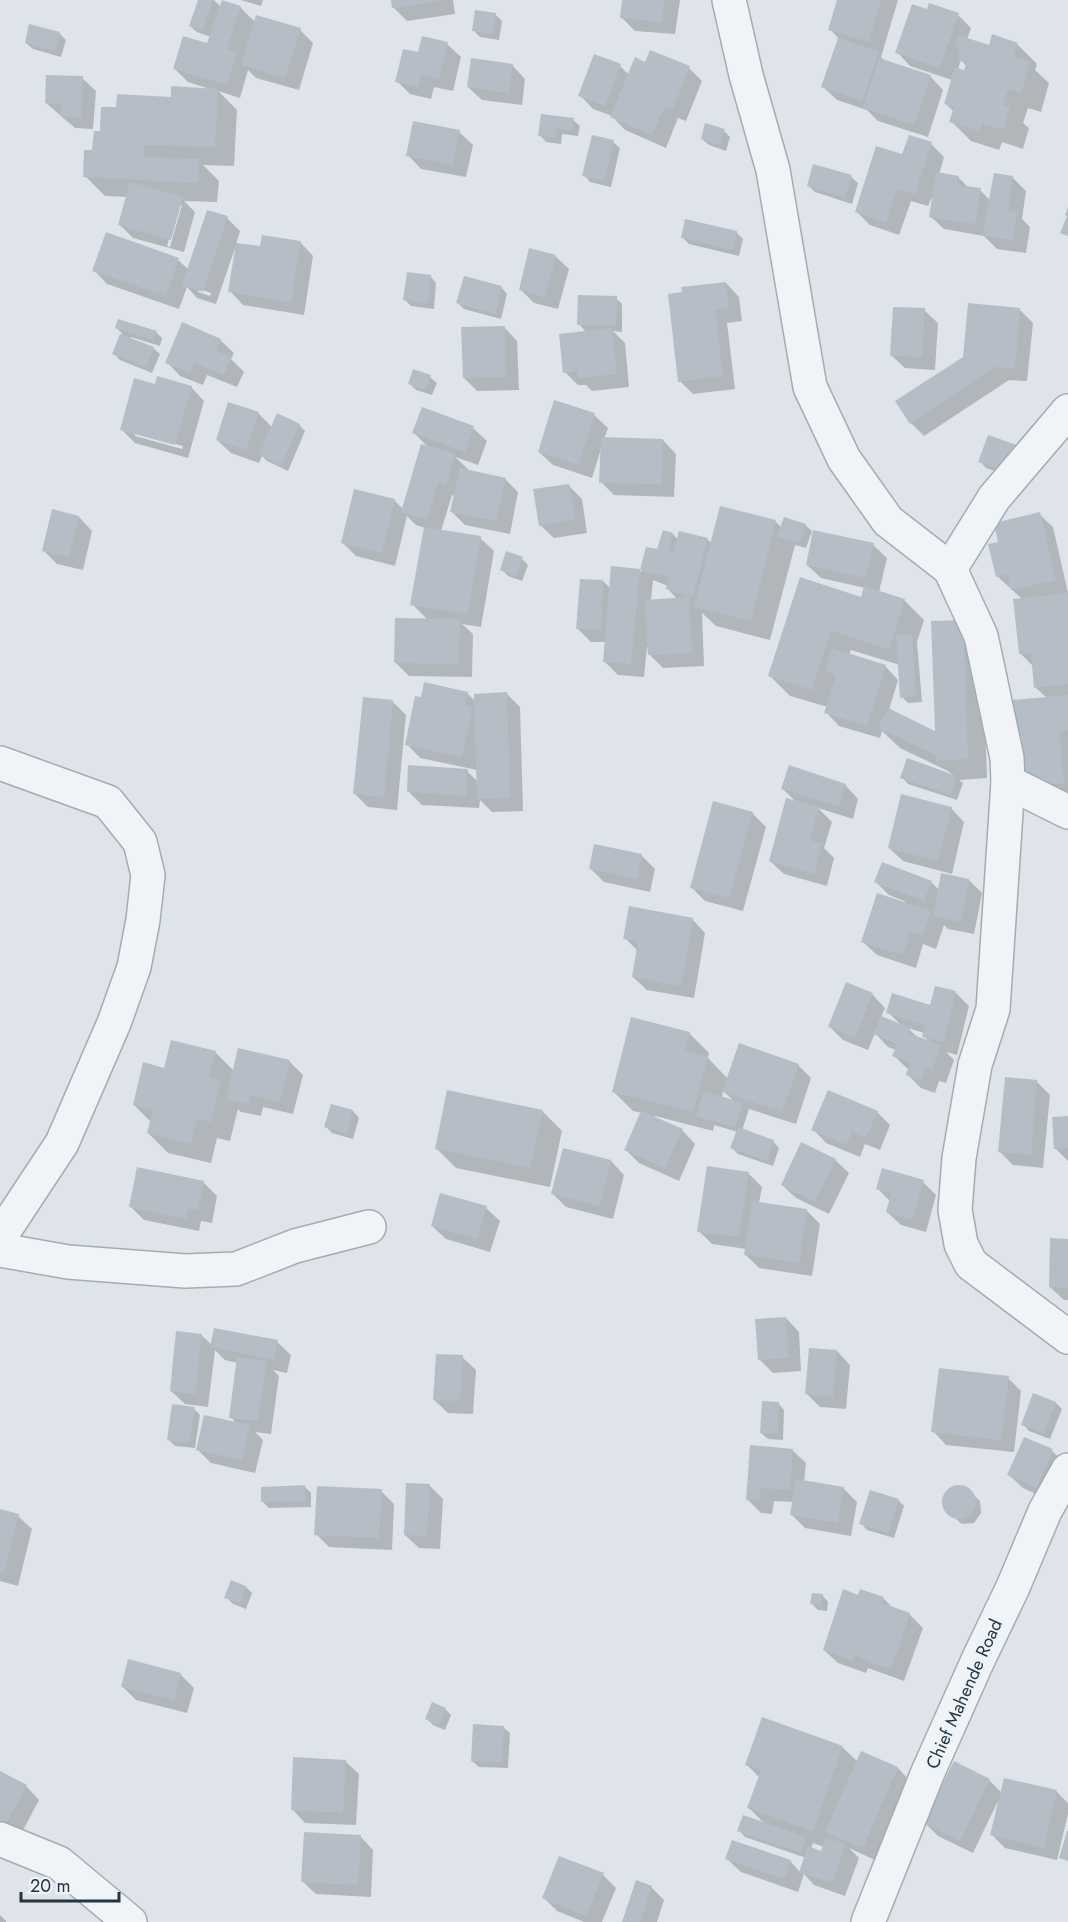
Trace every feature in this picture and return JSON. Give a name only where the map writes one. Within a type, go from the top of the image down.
[{"type":"street","points":[[729,0],[746,75],[773,170],[810,387],[844,459],[888,521],[950,569],[981,636],[1007,758],[1008,782],[993,1009],[975,1065],[959,1158],[955,1210],[961,1244],[971,1264],[1068,1337]]},
{"type":"street","points":[[950,569],[994,498],[1068,411]]},
{"type":"street","points":[[0,763],[108,802],[140,842],[148,875],[143,920],[134,967],[114,1023],[62,1143],[0,1237]]},
{"type":"street","points":[[1008,782],[1068,812]]},
{"type":"street","points":[[0,1250],[68,1262],[185,1271],[236,1269],[295,1246],[369,1227]]},
{"type":"street","name":"Chief Mahende Road","points":[[868,1922],[928,1772],[1013,1587],[1044,1511],[1068,1470]]},
{"type":"street","points":[[0,1839],[59,1863],[130,1922]]},
{"type":"building","points":[[198,0],[213,0],[202,31],[189,26]]},
{"type":"building","points":[[222,0],[241,6],[227,49],[237,52],[227,85],[173,69],[183,36],[207,43]]},
{"type":"building","points":[[391,0],[438,0],[438,1],[392,8]]},
{"type":"building","points":[[622,0],[665,0],[662,22],[620,18]]},
{"type":"building","points":[[837,0],[881,0],[869,42],[828,30]]},
{"type":"building","points":[[929,3],[959,13],[940,68],[895,53],[912,4],[927,9]]},
{"type":"building","points":[[475,10],[496,13],[493,34],[472,31]]},
{"type":"building","points":[[256,15],[301,28],[285,78],[241,65]]},
{"type":"building","points":[[29,24],[60,32],[55,51],[25,43]]},
{"type":"building","points":[[992,34],[1018,43],[1014,57],[1030,62],[1021,93],[1008,89],[1003,105],[1010,107],[1003,130],[982,123],[980,131],[949,122],[954,107],[944,104],[955,67],[964,70],[967,62],[958,60],[960,49],[955,48],[958,35],[989,45]]},
{"type":"building","points":[[422,36],[448,42],[439,79],[421,74],[418,87],[395,82],[403,49],[418,52]]},
{"type":"building","points":[[838,38],[879,52],[862,101],[821,87]]},
{"type":"building","points":[[650,50],[690,66],[673,109],[665,106],[652,135],[610,117],[635,57],[645,62]]},
{"type":"building","points":[[594,54],[621,64],[605,106],[578,96]]},
{"type":"building","points":[[471,58],[513,64],[509,93],[467,87]]},
{"type":"building","points":[[879,58],[931,75],[914,125],[863,108]]},
{"type":"building","points":[[46,75],[83,76],[81,117],[60,116],[61,104],[45,103]]},
{"type":"building","points":[[171,86],[218,89],[215,147],[144,145],[143,157],[199,159],[198,183],[83,177],[84,150],[92,150],[94,131],[100,131],[101,107],[116,107],[117,94],[171,97]]},
{"type":"building","points":[[541,114],[574,118],[572,130],[556,128],[555,138],[538,136]]},
{"type":"building","points":[[413,121],[460,130],[453,165],[406,156]]},
{"type":"building","points":[[705,123],[725,129],[720,145],[701,139]]},
{"type":"building","points":[[592,135],[614,140],[604,181],[582,176]]},
{"type":"building","points":[[909,135],[932,142],[915,194],[897,189],[886,223],[855,212],[876,146],[902,154]]},
{"type":"building","points":[[813,164],[852,175],[845,198],[807,186]]},
{"type":"building","points":[[936,172],[959,176],[957,185],[981,188],[975,224],[929,217]]},
{"type":"building","points":[[994,173],[1013,176],[1008,211],[1017,212],[1013,240],[982,236]]},
{"type":"building","points":[[130,182],[183,197],[171,240],[118,225]]},
{"type":"building","points":[[1068,207],[1068,236],[1060,233]]},
{"type":"building","points":[[207,210],[228,216],[203,292],[182,285]]},
{"type":"building","points":[[685,219],[737,231],[733,250],[681,238]]},
{"type":"building","points":[[106,232],[179,258],[166,296],[92,271]]},
{"type":"building","points":[[262,235],[301,241],[291,302],[228,292],[236,243],[260,246]]},
{"type":"building","points":[[529,248],[556,255],[545,297],[519,290]]},
{"type":"building","points":[[407,272],[431,275],[428,303],[403,300]]},
{"type":"building","points":[[464,276],[502,286],[495,314],[456,303]]},
{"type":"building","points":[[726,282],[729,308],[715,310],[723,376],[678,382],[668,294],[682,292],[681,287]]},
{"type":"building","points":[[578,295],[617,296],[616,326],[577,325]]},
{"type":"building","points":[[968,303],[1020,308],[1015,368],[995,367],[910,424],[895,401],[963,357]]},
{"type":"building","points":[[893,307],[925,308],[922,357],[890,356]]},
{"type":"building","points":[[118,319],[157,331],[154,340],[115,328]]},
{"type":"building","points":[[182,322],[221,339],[216,351],[231,357],[224,375],[194,363],[190,373],[165,363]]},
{"type":"building","points":[[505,326],[506,377],[463,378],[461,327]]},
{"type":"building","points":[[612,328],[617,374],[577,378],[577,371],[563,373],[559,334]]},
{"type":"building","points":[[120,334],[154,347],[146,367],[112,354]]},
{"type":"building","points":[[413,369],[431,375],[426,390],[408,384]]},
{"type":"building","points":[[157,376],[192,386],[175,445],[120,430],[134,378],[155,384]]},
{"type":"building","points":[[554,400],[595,413],[578,465],[538,452]]},
{"type":"building","points":[[228,402],[259,412],[246,450],[216,440]]},
{"type":"building","points":[[422,407],[474,426],[465,452],[412,433]]},
{"type":"building","points":[[277,413],[300,424],[281,465],[259,455]]},
{"type":"building","points":[[988,435],[1017,445],[1008,472],[978,462]]},
{"type":"building","points":[[601,437],[663,439],[662,484],[599,483]]},
{"type":"building","points":[[421,444],[455,454],[446,485],[438,483],[427,520],[401,512]]},
{"type":"building","points":[[460,468],[506,478],[496,521],[450,512]]},
{"type":"building","points":[[569,484],[575,520],[539,526],[533,489]]},
{"type":"building","points":[[354,489],[395,499],[382,553],[341,543]]},
{"type":"building","points":[[720,506],[776,520],[751,621],[694,607]]},
{"type":"building","points":[[52,509],[79,516],[69,557],[42,551]]},
{"type":"building","points":[[1040,512],[1056,580],[1011,590],[1007,574],[996,577],[988,544],[998,542],[994,523]]},
{"type":"building","points":[[784,517],[806,524],[800,543],[777,536]]},
{"type":"building","points":[[424,527],[481,536],[468,614],[410,605]]},
{"type":"building","points":[[663,530],[673,533],[668,552],[673,553],[679,531],[708,538],[693,597],[666,589],[669,577],[640,570],[646,547],[657,549]]},
{"type":"building","points":[[813,530],[874,543],[866,578],[806,565]]},
{"type":"building","points":[[506,551],[523,557],[516,576],[500,570]]},
{"type":"building","points":[[611,566],[640,569],[631,664],[603,662]]},
{"type":"building","points":[[800,577],[861,597],[864,586],[905,599],[889,649],[831,631],[812,690],[768,676]]},
{"type":"building","points":[[580,579],[603,580],[601,630],[576,629]]},
{"type":"building","points":[[1068,593],[1068,684],[1034,688],[1031,653],[1019,654],[1013,599]]},
{"type":"building","points":[[689,597],[692,653],[648,655],[645,600]]},
{"type":"building","points":[[395,618],[460,619],[459,664],[394,663]]},
{"type":"building","points":[[963,620],[968,759],[936,761],[936,755],[878,728],[888,708],[935,731],[931,621]]},
{"type":"building","points":[[912,634],[916,696],[900,698],[896,635]]},
{"type":"building","points":[[832,648],[886,665],[867,726],[824,713],[836,675],[825,671]]},
{"type":"building","points":[[424,682],[468,692],[465,705],[473,707],[462,757],[405,745],[415,696],[421,697]]},
{"type":"building","points":[[507,692],[510,798],[477,799],[474,694]]},
{"type":"building","points":[[1068,695],[1068,730],[1059,731],[1064,783],[1026,787],[1021,734],[1016,734],[1013,700]]},
{"type":"building","points":[[363,697],[393,700],[384,797],[353,794]]},
{"type":"building","points":[[907,758],[957,776],[951,795],[900,778]]},
{"type":"building","points":[[408,765],[468,769],[466,796],[407,792]]},
{"type":"building","points":[[789,765],[846,784],[839,806],[781,789]]},
{"type":"building","points":[[901,794],[952,807],[938,861],[888,848]]},
{"type":"building","points":[[786,798],[819,807],[810,840],[822,844],[814,874],[769,861]]},
{"type":"building","points":[[713,801],[753,812],[729,898],[690,888]]},
{"type":"building","points":[[594,844],[642,854],[637,879],[589,869]]},
{"type":"building","points":[[882,862],[932,881],[924,901],[874,882]]},
{"type":"building","points":[[941,873],[969,879],[961,922],[933,916]]},
{"type":"building","points":[[877,893],[931,911],[923,936],[910,932],[903,955],[861,942]]},
{"type":"building","points":[[629,906],[693,918],[681,986],[632,977],[638,941],[623,939]]},
{"type":"building","points":[[846,982],[873,993],[855,1038],[828,1027]]},
{"type":"building","points":[[935,986],[956,991],[944,1042],[922,1037],[925,1025],[886,1013],[892,993],[930,1005]]},
{"type":"building","points":[[881,1016],[910,1028],[908,1033],[941,1045],[932,1070],[926,1068],[921,1081],[906,1075],[910,1063],[892,1056],[897,1044],[873,1034]]},
{"type":"building","points":[[631,1017],[690,1032],[685,1051],[708,1056],[693,1112],[612,1092]]},
{"type":"building","points":[[171,1040],[216,1051],[209,1077],[221,1080],[211,1122],[197,1119],[191,1144],[147,1133],[153,1110],[133,1105],[143,1062],[164,1068]]},
{"type":"building","points":[[739,1043],[799,1064],[782,1112],[722,1092]]},
{"type":"building","points":[[238,1048],[290,1060],[280,1102],[250,1095],[248,1104],[226,1099]]},
{"type":"building","points":[[1005,1077],[1037,1080],[1031,1155],[998,1152]]},
{"type":"building","points":[[447,1090],[543,1110],[530,1168],[435,1149]]},
{"type":"building","points":[[828,1090],[878,1111],[866,1138],[852,1132],[846,1145],[811,1130]]},
{"type":"building","points":[[704,1091],[743,1103],[735,1128],[696,1116]]},
{"type":"building","points":[[331,1104],[353,1110],[347,1134],[324,1127]]},
{"type":"building","points":[[641,1111],[683,1129],[665,1168],[624,1150]]},
{"type":"building","points":[[1068,1116],[1068,1148],[1054,1149],[1052,1117]]},
{"type":"building","points":[[738,1127],[774,1140],[767,1161],[730,1148]]},
{"type":"building","points":[[801,1142],[836,1159],[815,1202],[781,1185]]},
{"type":"building","points":[[563,1148],[611,1160],[600,1206],[551,1194]]},
{"type":"building","points":[[707,1166],[749,1172],[739,1237],[697,1232]]},
{"type":"building","points":[[137,1167],[204,1181],[198,1211],[188,1208],[186,1219],[129,1207]]},
{"type":"building","points":[[882,1168],[924,1180],[912,1220],[886,1212],[891,1193],[876,1189]]},
{"type":"building","points":[[440,1193],[487,1206],[477,1239],[431,1226]]},
{"type":"building","points":[[752,1201],[807,1209],[799,1263],[744,1255]]},
{"type":"building","points":[[1050,1238],[1068,1239],[1068,1288],[1049,1287]]},
{"type":"building","points":[[786,1317],[789,1358],[758,1360],[755,1319]]},
{"type":"building","points":[[214,1328],[278,1340],[274,1360],[210,1347]]},
{"type":"building","points":[[176,1331],[202,1334],[195,1394],[170,1391]]},
{"type":"building","points":[[809,1348],[837,1350],[833,1397],[805,1394]]},
{"type":"building","points":[[436,1354],[463,1355],[460,1401],[433,1400]]},
{"type":"building","points":[[237,1357],[267,1361],[258,1421],[229,1418]]},
{"type":"building","points":[[939,1368],[1009,1376],[1001,1440],[931,1432]]},
{"type":"building","points":[[1033,1393],[1056,1402],[1044,1433],[1021,1425]]},
{"type":"building","points":[[762,1401],[779,1402],[777,1434],[760,1433]]},
{"type":"building","points":[[172,1404],[195,1407],[189,1443],[167,1440]]},
{"type":"building","points":[[204,1415],[250,1425],[242,1460],[196,1450]]},
{"type":"building","points":[[1024,1437],[1053,1449],[1036,1488],[1007,1475]]},
{"type":"building","points":[[750,1445],[793,1449],[790,1490],[761,1488],[759,1501],[746,1500]]},
{"type":"building","points":[[796,1479],[844,1487],[838,1523],[790,1515]]},
{"type":"building","points":[[406,1483],[430,1484],[427,1536],[404,1535]]},
{"type":"building","points":[[305,1485],[306,1501],[261,1502],[261,1487]]},
{"type":"building","points":[[959,1485],[971,1490],[976,1502],[971,1514],[959,1519],[947,1514],[942,1502],[947,1490]]},
{"type":"building","points":[[317,1486],[382,1489],[379,1538],[314,1535]]},
{"type":"building","points":[[870,1490],[899,1499],[888,1533],[859,1524]]},
{"type":"building","points":[[0,1509],[19,1514],[4,1573],[0,1572]]},
{"type":"building","points":[[231,1580],[246,1586],[240,1603],[224,1598]]},
{"type":"building","points":[[843,1589],[858,1595],[860,1589],[884,1597],[882,1603],[910,1613],[891,1669],[855,1656],[853,1661],[823,1650]]},
{"type":"building","points":[[812,1593],[823,1594],[821,1605],[810,1604]]},
{"type":"building","points":[[128,1659],[181,1673],[174,1700],[121,1687]]},
{"type":"building","points":[[432,1702],[446,1708],[439,1725],[425,1719]]},
{"type":"building","points":[[762,1717],[843,1746],[813,1831],[747,1808],[761,1770],[745,1765]]},
{"type":"building","points":[[473,1724],[504,1726],[502,1762],[471,1761]]},
{"type":"building","points":[[861,1751],[898,1767],[863,1848],[825,1832]]},
{"type":"building","points":[[293,1757],[346,1760],[343,1813],[291,1810]]},
{"type":"building","points":[[954,1761],[990,1779],[960,1841],[923,1823]]},
{"type":"building","points":[[0,1771],[27,1785],[5,1826],[0,1823]]},
{"type":"building","points":[[1004,1778],[1057,1790],[1044,1848],[990,1835]]},
{"type":"building","points":[[743,1815],[806,1837],[801,1853],[737,1831]]},
{"type":"building","points":[[1068,1831],[1068,1861],[1059,1858]]},
{"type":"building","points":[[304,1832],[361,1835],[358,1885],[301,1882]]},
{"type":"building","points":[[826,1837],[846,1844],[832,1883],[799,1872],[808,1846],[821,1851]]},
{"type":"building","points":[[732,1840],[791,1860],[785,1879],[725,1859]]},
{"type":"building","points":[[559,1856],[604,1873],[586,1916],[542,1898]]},
{"type":"building","points":[[636,1880],[652,1886],[640,1922],[622,1922]]}]
